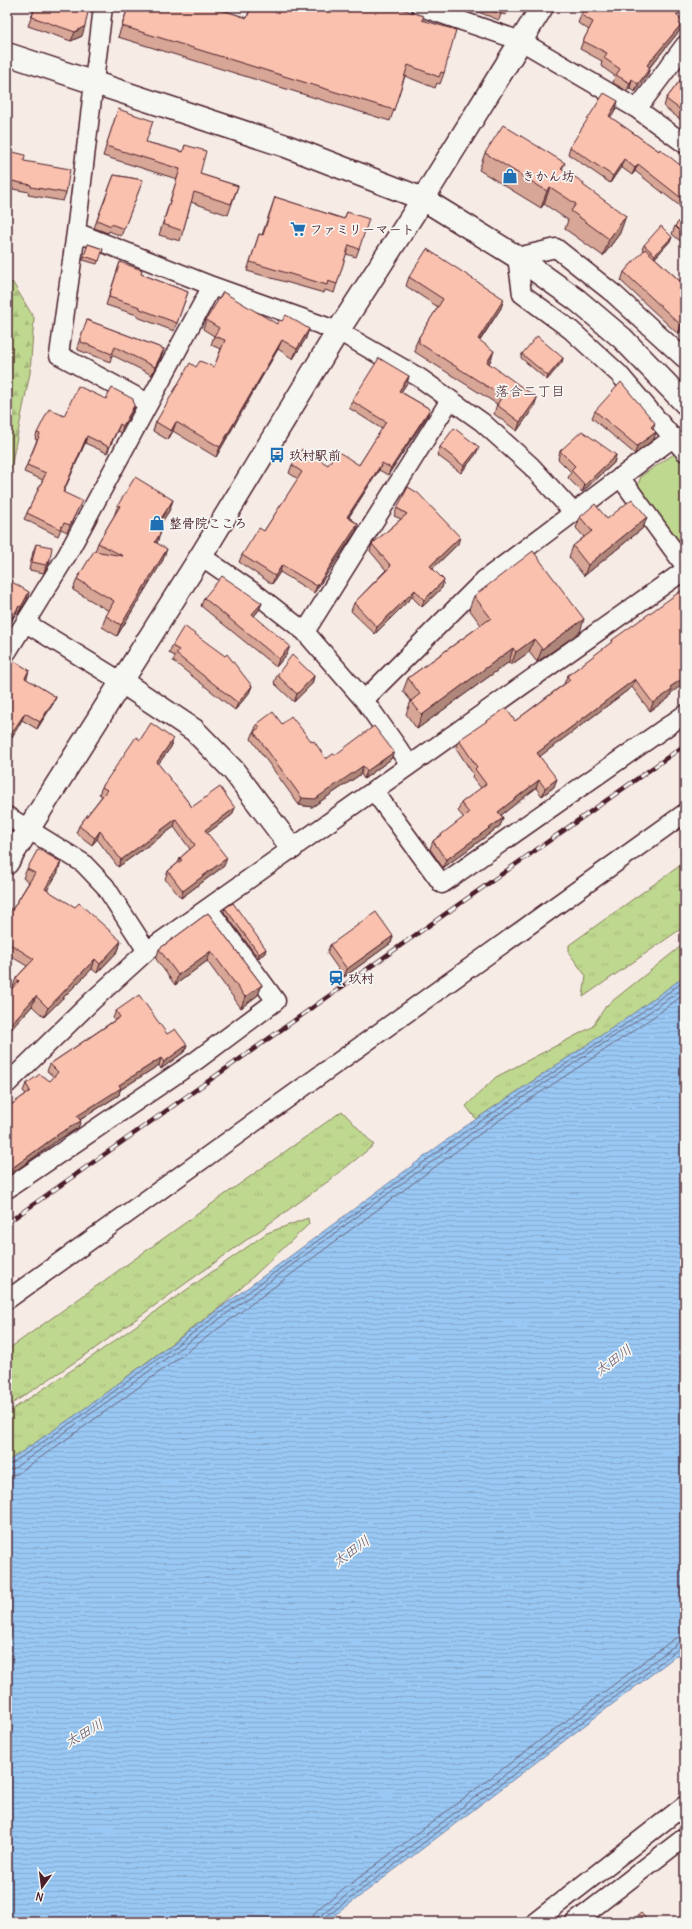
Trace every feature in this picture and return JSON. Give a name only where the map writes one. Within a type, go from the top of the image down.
[{"type":"street","points":[[103,7],[76,232],[59,355],[148,403]]},
{"type":"street","points":[[421,7],[521,41],[638,109],[685,144]]},
{"type":"street","points":[[7,863],[201,556],[338,331],[423,199],[542,7]]},
{"type":"street","points":[[638,109],[685,45]]},
{"type":"street","points":[[7,54],[286,146],[423,199],[517,257],[577,300],[622,338],[652,367],[685,403]]},
{"type":"street","points":[[76,232],[212,286],[338,331],[420,378],[482,422],[530,466],[573,512]]},
{"type":"street","points":[[517,257],[556,248],[614,294],[685,359]]},
{"type":"street","points":[[517,257],[522,294],[571,330],[613,369],[674,437],[685,452]]},
{"type":"street","points":[[7,652],[67,555],[212,286]]},
{"type":"street","points":[[305,632],[450,400]]},
{"type":"street","points":[[364,700],[484,580],[674,437]]},
{"type":"street","points":[[7,1084],[92,1001],[147,951],[374,791],[685,568],[620,477]]},
{"type":"street","points":[[201,556],[260,596],[305,632],[364,700],[410,765]]},
{"type":"street","points":[[26,623],[122,682],[194,730],[233,770],[292,848]]},
{"type":"street","points":[[374,791],[442,884],[685,714]]},
{"type":"street","points":[[7,1300],[685,813]]},
{"type":"street","points":[[7,816],[83,863],[105,886],[147,951]]},
{"type":"street","points":[[7,1189],[197,1060],[276,1001],[208,908]]},
{"type":"street","points":[[535,1922],[685,1805]]},
{"type":"street","points":[[575,1922],[685,1837]]},
{"type":"green space","points":[[7,281],[13,283],[34,318],[30,373],[7,487]]},
{"type":"green space","points":[[674,454],[680,456],[685,463],[685,551],[638,485],[641,476]]},
{"type":"green space","points":[[685,862],[685,926],[583,997],[586,976],[569,953],[569,945]]},
{"type":"green space","points":[[685,943],[685,976],[624,1020],[476,1119],[466,1106],[496,1077],[592,1027],[606,1006]]},
{"type":"green space","points":[[342,1111],[374,1145],[330,1180],[90,1352],[7,1407],[7,1350]]},
{"type":"green space","points":[[308,1218],[309,1224],[223,1305],[80,1412],[7,1462],[7,1413],[93,1356],[267,1233]]},
{"type":"water","name":"太田川","points":[[685,976],[685,1649],[326,1922],[7,1922],[7,1462],[80,1412],[463,1128],[624,1020]]},
{"type":"building","points":[[35,7],[89,7],[85,26],[75,32],[32,17]]},
{"type":"building","points":[[128,7],[213,7],[247,18],[251,7],[326,7],[342,12],[343,7],[395,7],[424,16],[422,20],[456,30],[444,73],[441,72],[439,77],[408,65],[394,110],[122,26]]},
{"type":"building","points":[[483,7],[509,7],[508,9],[503,8],[501,14]]},
{"type":"building","points":[[586,7],[680,7],[677,11],[679,13],[676,15],[684,21],[647,65],[650,68],[638,84],[632,79],[630,83],[616,75],[620,69],[604,58],[607,53],[583,41],[593,22],[581,15]]},
{"type":"building","points":[[685,74],[685,113],[666,99]]},
{"type":"building","points":[[604,93],[618,101],[609,116],[659,151],[660,149],[685,169],[685,201],[638,164],[635,168],[624,159],[613,176],[570,147]]},
{"type":"building","points":[[118,109],[153,121],[146,142],[183,152],[185,145],[206,151],[200,174],[238,186],[231,204],[194,192],[183,231],[163,224],[180,169],[106,146]]},
{"type":"building","points":[[503,125],[565,163],[561,168],[584,183],[583,185],[626,216],[609,239],[571,211],[576,204],[550,187],[547,191],[485,153]]},
{"type":"building","points":[[9,151],[25,155],[24,161],[70,169],[66,193],[31,187],[31,185],[7,180],[7,162]]},
{"type":"building","points":[[114,175],[143,180],[124,229],[111,224],[111,226],[97,220]]},
{"type":"building","points":[[275,197],[344,219],[347,212],[369,219],[359,249],[349,245],[337,284],[328,281],[327,285],[250,262],[259,234],[263,235]]},
{"type":"building","points":[[685,215],[685,236],[675,226]]},
{"type":"building","points":[[661,226],[672,237],[655,255],[644,245]]},
{"type":"building","points":[[88,244],[103,249],[99,261],[84,256]]},
{"type":"building","points":[[427,249],[504,299],[478,339],[494,351],[487,362],[537,398],[520,422],[497,405],[502,396],[419,343],[419,337],[443,299],[409,277]]},
{"type":"building","points":[[645,249],[680,281],[685,276],[685,321],[681,325],[624,272]]},
{"type":"building","points":[[120,262],[142,270],[141,274],[188,292],[177,323],[140,309],[140,307],[109,297]]},
{"type":"building","points":[[223,292],[277,324],[279,320],[282,321],[286,315],[309,329],[297,349],[282,340],[220,447],[176,422],[171,431],[156,422],[190,363],[196,367],[200,361],[214,367],[225,340],[214,336],[219,328],[206,320]]},
{"type":"building","points":[[87,320],[164,349],[155,367],[115,347],[112,354],[81,342],[81,336]]},
{"type":"building","points":[[537,336],[563,358],[548,376],[522,354]]},
{"type":"building","points":[[379,358],[409,376],[399,391],[430,409],[391,468],[382,463],[347,517],[358,524],[317,586],[282,565],[275,576],[242,555],[259,528],[264,531],[302,472],[292,465],[302,449],[328,465],[337,451],[359,465],[386,422],[352,401]]},
{"type":"building","points":[[621,382],[655,423],[651,427],[656,432],[637,446],[595,411]]},
{"type":"building","points":[[78,386],[106,399],[112,388],[133,399],[134,406],[123,426],[120,424],[109,447],[87,436],[63,492],[82,501],[70,525],[64,523],[60,529],[27,513],[46,473],[27,465],[40,434],[37,433],[49,409],[64,416]]},
{"type":"building","points":[[454,428],[479,447],[464,466],[440,447]]},
{"type":"building","points":[[582,431],[616,455],[585,485],[571,470],[575,466],[560,451]]},
{"type":"building","points":[[135,477],[173,500],[155,528],[161,532],[155,542],[167,549],[121,625],[106,616],[114,601],[77,579],[94,551],[123,556],[98,543]]},
{"type":"building","points":[[408,487],[418,493],[460,537],[430,566],[444,580],[424,600],[415,590],[377,627],[354,603],[391,566],[372,544],[407,514],[397,508]]},
{"type":"building","points":[[632,499],[647,517],[588,565],[573,546],[592,531],[580,517],[595,504],[607,519]]},
{"type":"building","points":[[36,544],[52,547],[50,559],[46,565],[32,562]]},
{"type":"building","points":[[533,551],[584,619],[542,649],[534,639],[516,652],[513,648],[422,715],[411,701],[420,694],[408,678],[491,618],[474,596]]},
{"type":"building","points":[[222,576],[262,603],[252,614],[290,646],[279,659],[204,598]]},
{"type":"building","points":[[7,579],[29,592],[21,607],[19,606],[7,626]]},
{"type":"building","points":[[685,588],[685,677],[670,687],[672,690],[653,703],[635,679],[537,753],[557,779],[545,788],[539,780],[498,812],[503,818],[446,860],[433,841],[469,813],[461,803],[486,784],[475,769],[477,767],[459,740],[506,708],[515,721],[570,680],[567,676],[613,641],[612,640]]},
{"type":"building","points":[[184,626],[225,656],[227,654],[252,686],[238,703],[176,654],[179,650],[172,646]]},
{"type":"building","points":[[292,655],[314,676],[297,694],[277,675]]},
{"type":"building","points":[[14,661],[29,670],[25,678],[56,697],[40,722],[25,713],[11,734],[10,733],[7,737],[7,671]]},
{"type":"building","points":[[273,712],[282,724],[291,716],[312,742],[314,741],[326,759],[333,754],[335,755],[374,726],[394,752],[367,771],[363,766],[315,799],[302,798],[254,732],[260,727],[257,724]]},
{"type":"building","points":[[151,723],[173,739],[157,762],[192,807],[220,787],[235,808],[205,830],[227,858],[183,891],[168,871],[182,860],[180,858],[195,845],[176,819],[121,860],[100,831],[95,838],[79,826],[107,790],[102,787],[136,737],[140,740]]},
{"type":"building","points":[[38,849],[61,862],[45,889],[75,907],[79,903],[121,941],[100,964],[95,959],[48,1008],[36,996],[10,1025],[7,1022],[7,994],[19,981],[16,978],[34,959],[7,942],[7,906],[12,910],[35,873],[27,869]]},
{"type":"building","points":[[233,903],[266,949],[259,954],[225,908]]},
{"type":"building","points":[[376,912],[393,936],[347,969],[330,945]]},
{"type":"building","points":[[208,913],[262,985],[245,997],[211,951],[178,975],[159,949]]},
{"type":"building","points":[[139,995],[167,1034],[175,1029],[187,1045],[164,1062],[161,1058],[119,1085],[121,1088],[77,1116],[81,1121],[60,1133],[7,1172],[7,1108],[30,1091],[26,1084],[40,1074],[50,1081],[58,1072],[50,1064],[120,1017],[116,1011]]},
{"type":"building","points":[[641,1913],[649,1922],[631,1922]]},
{"type":"railway","points":[[7,1223],[685,745]]},
{"type":"place","name":"きかん坊","points":[[510,176]]},
{"type":"place","name":"ファミリーマート","points":[[298,229]]},
{"type":"place","name":"玖村駅前","points":[[277,455]]},
{"type":"place","name":"整骨院こころ","points":[[157,523]]},
{"type":"place","name":"玖村","points":[[336,978]]},
{"type":"district","name":"落合二丁目","points":[[530,391]]}]
